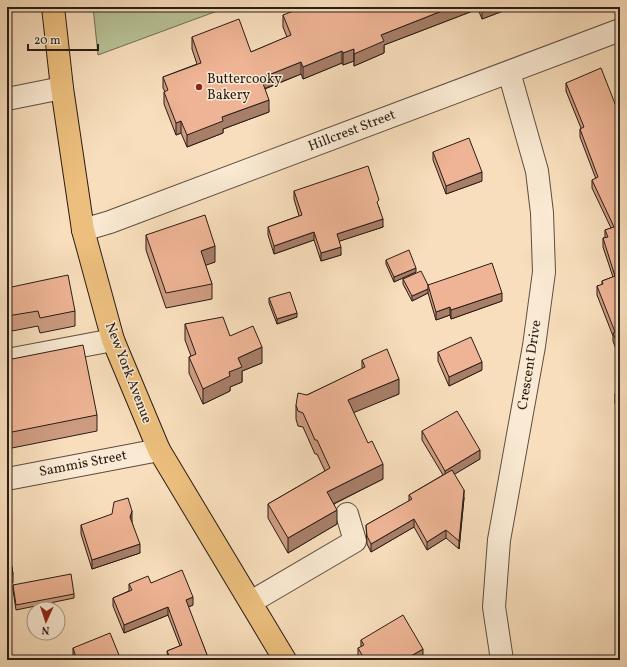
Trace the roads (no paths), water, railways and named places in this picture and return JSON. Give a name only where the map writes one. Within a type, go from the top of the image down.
[{"type":"main road","name":"New York Avenue","points":[[53,7],[62,88],[83,230],[113,340],[158,450],[285,660]]},
{"type":"street","name":"Hillcrest Street","points":[[83,230],[110,222],[620,30]]},
{"type":"street","name":"Crescent Drive","points":[[502,660],[494,607],[499,540],[534,346],[544,272],[542,213],[537,171],[509,72]]},
{"type":"street","points":[[7,99],[62,88]]},
{"type":"street","points":[[7,360],[113,340]]},
{"type":"street","name":"Sammis Street","points":[[7,479],[158,450]]},
{"type":"street","points":[[251,602],[355,540],[347,514]]},
{"type":"place","name":"Buttercooky Bakery","points":[[199,87]]}]
